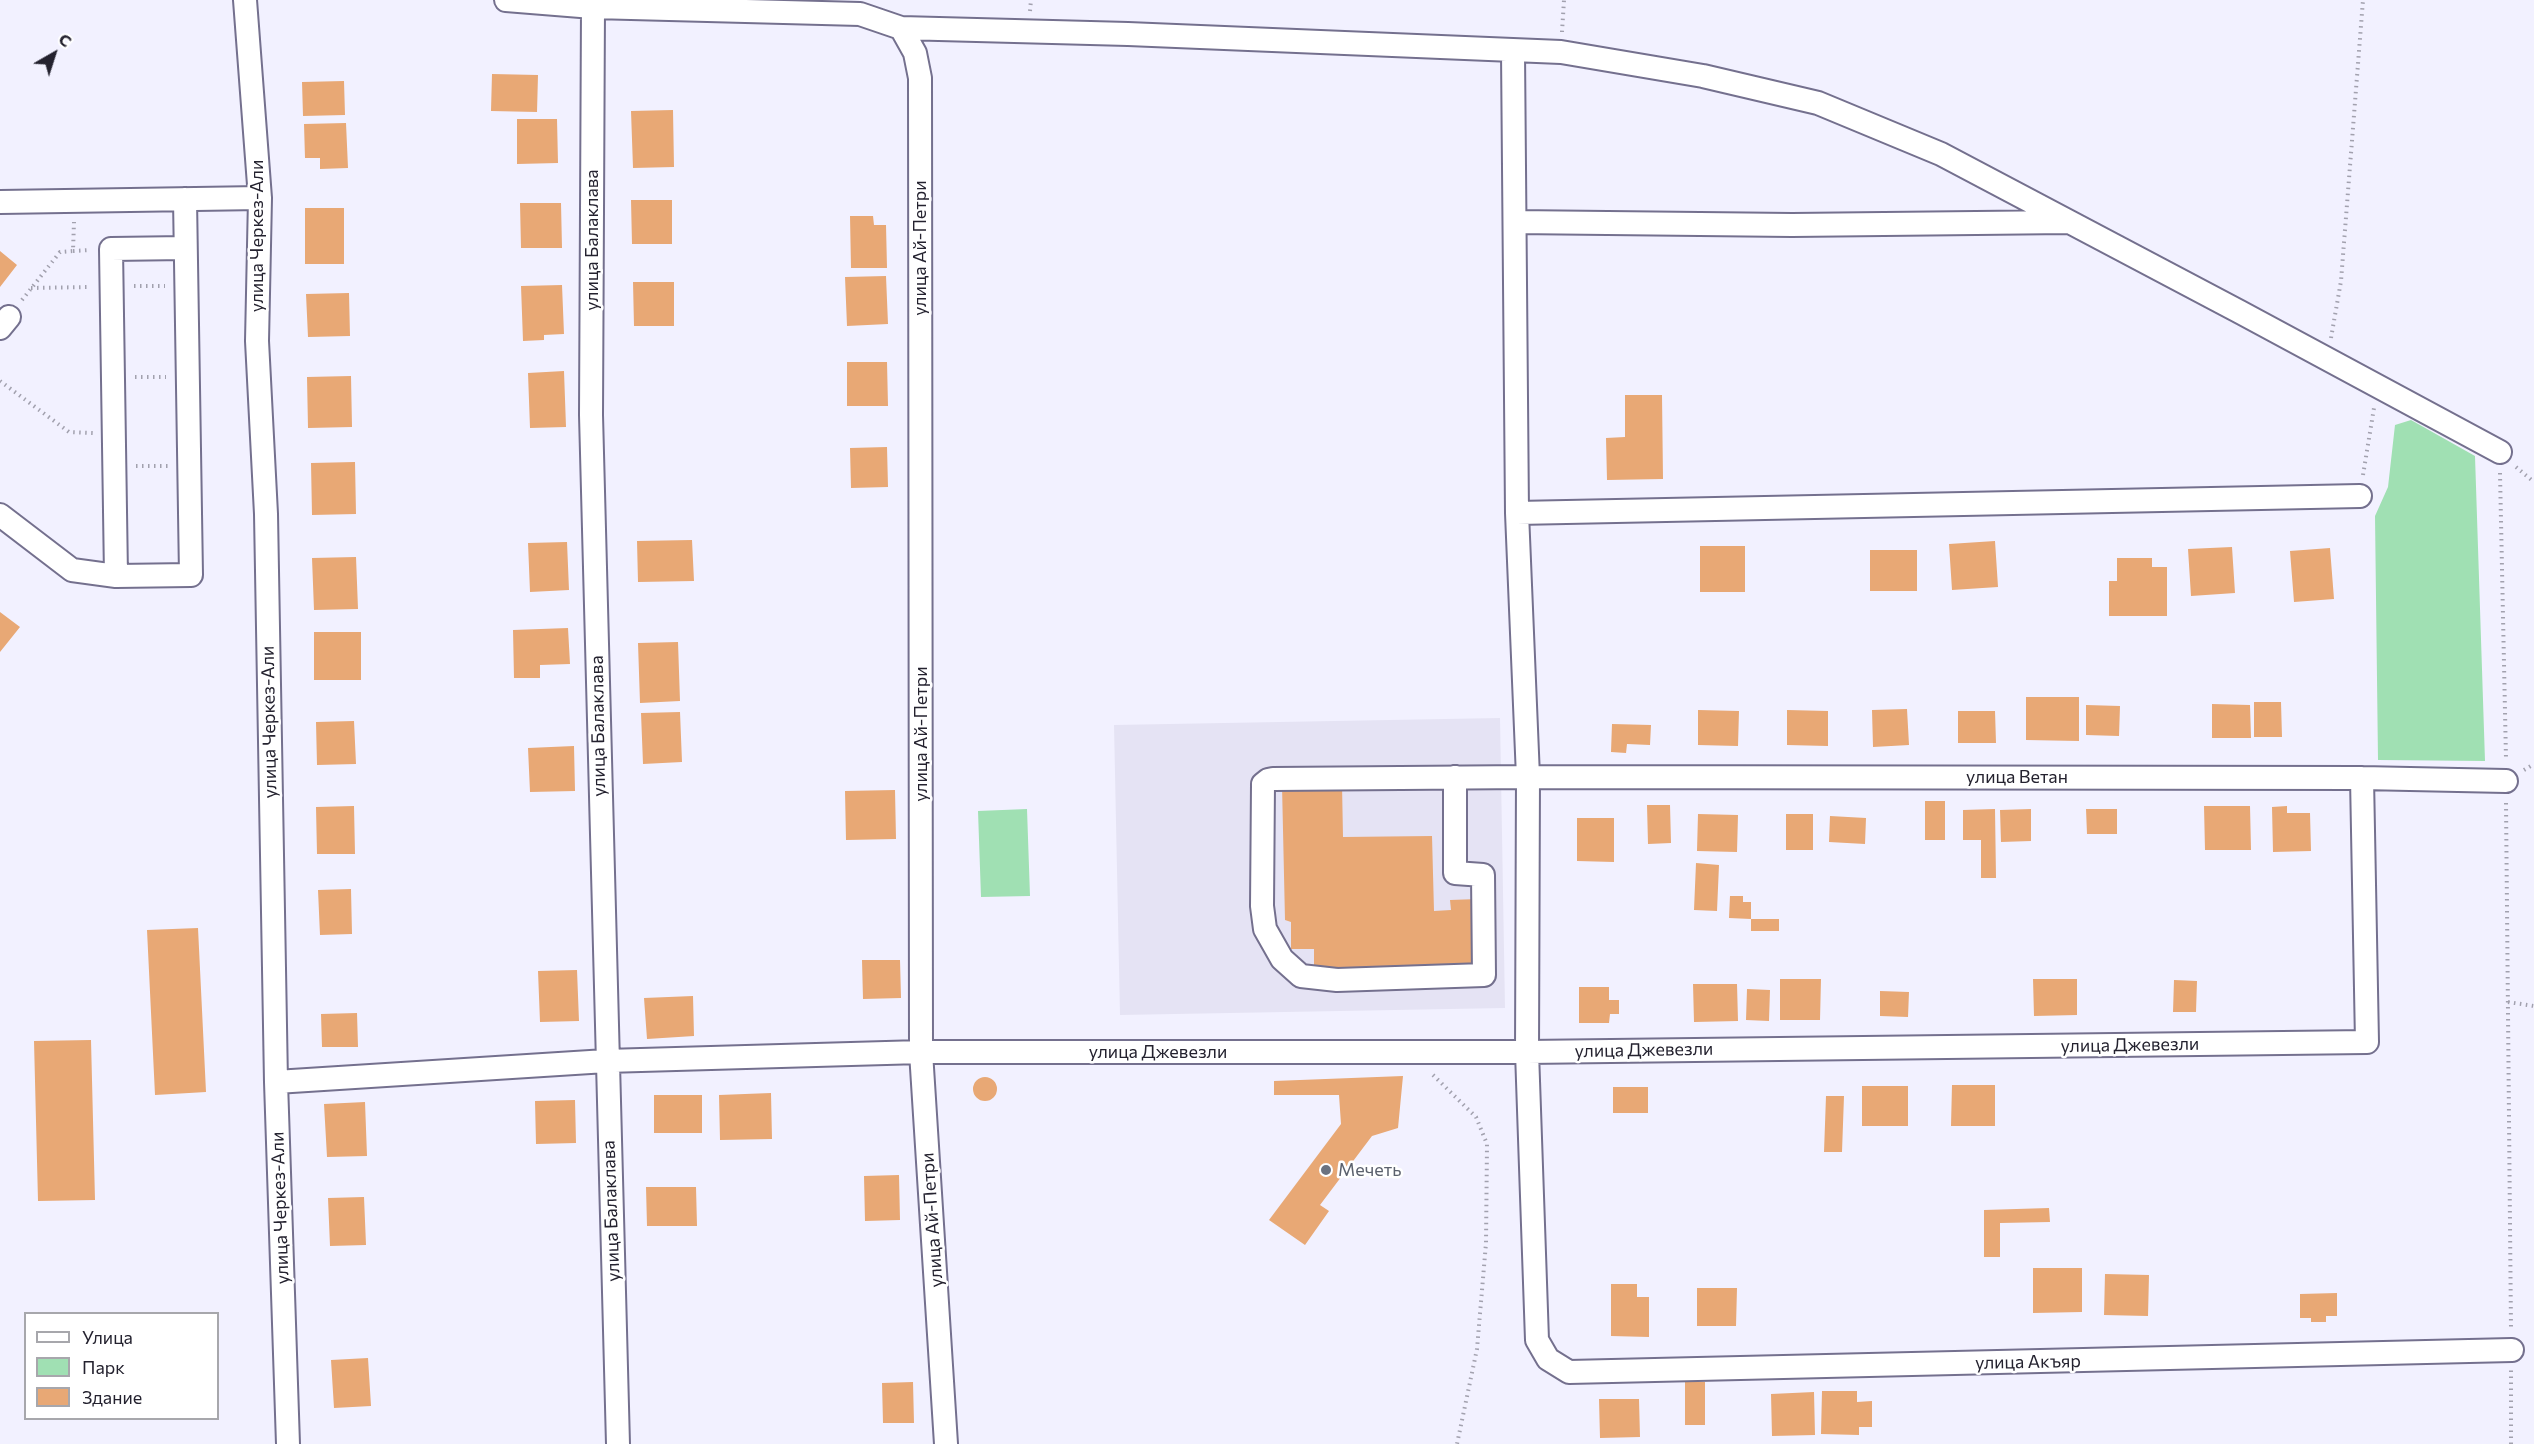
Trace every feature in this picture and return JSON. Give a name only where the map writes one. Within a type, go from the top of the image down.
[{"type":"street","name":"улица Черкез-Али","points":[[245,0],[260,198],[257,340],[266,526],[276,1082],[288,1444]]},
{"type":"street","points":[[506,0],[593,7],[860,14],[902,28],[1128,34],[1513,52],[1561,52],[1703,76],[1818,103],[1941,154],[2500,452]]},
{"type":"street","name":"улица Балаклава","points":[[593,7],[591,415],[606,1061],[618,1444]]},
{"type":"street","name":"улица Ай-Петри","points":[[902,28],[915,53],[920,78],[921,1052],[946,1444]]},
{"type":"street","points":[[1513,52],[1517,513],[1528,777],[1527,1052]]},
{"type":"street","points":[[0,202],[260,198]]},
{"type":"street","points":[[0,514],[72,570],[116,576],[191,575],[184,199]]},
{"type":"street","points":[[1515,222],[1792,225],[2071,222]]},
{"type":"street","points":[[116,576],[111,249],[185,248]]},
{"type":"street","points":[[1517,513],[2360,496]]},
{"type":"street","name":"улица Ветан","points":[[1455,777],[1455,873],[1483,875],[1484,975],[1337,980],[1301,976],[1282,960],[1265,929],[1262,906],[1263,784],[1274,779],[1455,777],[2362,778],[2506,781]]},
{"type":"street","name":"улица Джевезли","points":[[276,1082],[606,1061],[921,1052],[1527,1052],[2367,1042],[2362,778]]},
{"type":"street","name":"улица Акъяр","points":[[1527,1052],[1537,1340],[1548,1359],[1569,1372],[2512,1350]]},
{"type":"path","points":[[1561,52],[1564,0]]},
{"type":"path","points":[[2327,359],[2341,281],[2363,0]]},
{"type":"path","points":[[31,288],[60,252],[73,251],[74,201]]},
{"type":"path","points":[[113,377],[187,376]]},
{"type":"path","points":[[0,381],[69,432],[114,434]]},
{"type":"path","points":[[2360,496],[2378,386]]},
{"type":"path","points":[[2500,452],[2506,781],[2511,1444]]},
{"type":"path","points":[[114,466],[189,465]]},
{"type":"path","points":[[2508,1002],[2534,1006]]},
{"type":"path","points":[[1409,1052],[1476,1117],[1487,1144],[1486,1243],[1477,1349],[1457,1444]]},
{"type":"shaded area","points":[[1500,718],[1505,1008],[1120,1015],[1114,725]]},
{"type":"green space","points":[[2411,420],[2475,456],[2485,761],[2378,760],[2375,516],[2388,487],[2395,425]]},
{"type":"green space","points":[[1027,809],[1030,896],[981,897],[978,811]]},
{"type":"building","points":[[492,74],[538,75],[537,112],[491,111]]},
{"type":"building","points":[[344,81],[345,115],[303,116],[302,82]]},
{"type":"building","points":[[673,110],[674,167],[633,168],[631,111]]},
{"type":"building","points":[[517,119],[557,119],[558,163],[517,164]]},
{"type":"building","points":[[346,123],[348,168],[320,169],[320,158],[305,158],[304,124]]},
{"type":"building","points":[[631,200],[672,200],[672,244],[632,244]]},
{"type":"building","points":[[520,203],[561,203],[562,248],[521,248]]},
{"type":"building","points":[[305,208],[344,208],[344,264],[305,264]]},
{"type":"building","points":[[850,216],[873,216],[874,225],[886,225],[887,268],[851,268]]},
{"type":"building","points":[[0,251],[17,265],[0,287]]},
{"type":"building","points":[[886,276],[888,324],[847,326],[845,277]]},
{"type":"building","points":[[633,282],[674,282],[674,326],[634,326]]},
{"type":"building","points":[[562,285],[564,334],[544,335],[544,340],[523,341],[521,286]]},
{"type":"building","points":[[349,293],[350,336],[308,337],[306,294]]},
{"type":"building","points":[[847,362],[887,362],[888,406],[847,406]]},
{"type":"building","points":[[564,371],[566,427],[530,428],[528,373]]},
{"type":"building","points":[[351,376],[352,427],[308,428],[307,377]]},
{"type":"building","points":[[1625,395],[1662,395],[1663,479],[1607,480],[1606,438],[1625,437]]},
{"type":"building","points":[[887,447],[888,487],[851,488],[850,448]]},
{"type":"building","points":[[355,462],[356,514],[312,515],[311,463]]},
{"type":"building","points":[[692,540],[694,581],[638,582],[637,541]]},
{"type":"building","points":[[1995,541],[1998,587],[1952,590],[1949,544]]},
{"type":"building","points":[[567,542],[569,590],[530,592],[528,543]]},
{"type":"building","points":[[1700,546],[1745,546],[1745,592],[1700,592]]},
{"type":"building","points":[[2232,547],[2235,593],[2191,596],[2188,549]]},
{"type":"building","points":[[2330,548],[2334,599],[2294,602],[2290,551]]},
{"type":"building","points":[[1870,550],[1917,550],[1917,591],[1870,591]]},
{"type":"building","points":[[356,557],[358,609],[314,610],[312,558]]},
{"type":"building","points":[[2117,558],[2152,558],[2152,567],[2167,567],[2167,616],[2109,616],[2109,581],[2117,581]]},
{"type":"building","points":[[0,612],[20,627],[0,652]]},
{"type":"building","points":[[568,628],[570,664],[540,665],[540,678],[514,678],[513,630]]},
{"type":"building","points":[[314,632],[361,632],[361,680],[314,680]]},
{"type":"building","points":[[678,642],[680,701],[640,703],[638,643]]},
{"type":"building","points":[[2026,697],[2079,697],[2079,741],[2026,740]]},
{"type":"building","points":[[2254,702],[2281,702],[2282,737],[2254,737]]},
{"type":"building","points":[[2212,704],[2250,705],[2251,738],[2212,738]]},
{"type":"building","points":[[2086,705],[2120,706],[2119,736],[2086,735]]},
{"type":"building","points":[[1907,709],[1909,745],[1873,747],[1872,710]]},
{"type":"building","points":[[1698,710],[1739,711],[1738,746],[1698,745]]},
{"type":"building","points":[[1787,710],[1828,711],[1828,746],[1787,745]]},
{"type":"building","points":[[1958,711],[1995,711],[1996,743],[1958,743]]},
{"type":"building","points":[[680,712],[682,762],[643,764],[641,713]]},
{"type":"building","points":[[354,721],[356,764],[317,765],[316,722]]},
{"type":"building","points":[[1612,724],[1651,725],[1650,745],[1627,744],[1626,753],[1611,752]]},
{"type":"building","points":[[574,746],[575,791],[530,792],[528,748]]},
{"type":"building","points":[[1342,784],[1343,837],[1432,836],[1434,911],[1451,910],[1450,900],[1478,899],[1480,969],[1453,970],[1453,965],[1432,965],[1433,969],[1314,967],[1314,949],[1291,949],[1291,922],[1285,920],[1282,785]]},
{"type":"building","points":[[895,790],[896,839],[846,840],[845,791]]},
{"type":"building","points":[[1925,801],[1945,801],[1945,840],[1925,840]]},
{"type":"building","points":[[1647,805],[1670,805],[1671,843],[1648,844]]},
{"type":"building","points":[[354,806],[355,854],[317,854],[316,807]]},
{"type":"building","points":[[2204,806],[2250,806],[2251,850],[2205,850]]},
{"type":"building","points":[[2287,806],[2287,813],[2310,813],[2311,851],[2273,852],[2272,807]]},
{"type":"building","points":[[1995,809],[1996,878],[1981,878],[1981,840],[1963,840],[1963,810]]},
{"type":"building","points":[[2031,809],[2031,841],[2001,842],[2000,810]]},
{"type":"building","points":[[2086,809],[2117,809],[2117,834],[2087,834]]},
{"type":"building","points":[[1698,814],[1738,815],[1737,852],[1697,851]]},
{"type":"building","points":[[1786,814],[1813,814],[1813,850],[1786,850]]},
{"type":"building","points":[[1830,816],[1866,818],[1865,844],[1829,842]]},
{"type":"building","points":[[1577,818],[1614,818],[1614,862],[1577,861]]},
{"type":"building","points":[[1696,863],[1719,865],[1717,911],[1694,910]]},
{"type":"building","points":[[351,889],[352,934],[320,935],[318,890]]},
{"type":"building","points":[[1730,896],[1743,896],[1743,902],[1751,902],[1751,919],[1729,918]]},
{"type":"building","points":[[1751,919],[1779,919],[1779,931],[1751,931]]},
{"type":"building","points":[[198,928],[206,1092],[155,1095],[147,930]]},
{"type":"building","points":[[862,960],[900,960],[901,998],[863,999]]},
{"type":"building","points":[[577,970],[579,1021],[540,1022],[538,971]]},
{"type":"building","points":[[1780,979],[1821,979],[1820,1020],[1780,1020]]},
{"type":"building","points":[[2033,979],[2077,979],[2077,1015],[2034,1016]]},
{"type":"building","points":[[2174,980],[2197,981],[2196,1012],[2173,1012]]},
{"type":"building","points":[[1693,984],[1737,984],[1738,1021],[1694,1022]]},
{"type":"building","points":[[1579,987],[1609,987],[1609,1000],[1619,1000],[1619,1014],[1610,1014],[1609,1023],[1579,1023]]},
{"type":"building","points":[[1747,989],[1770,990],[1769,1021],[1746,1020]]},
{"type":"building","points":[[1880,991],[1909,992],[1908,1017],[1880,1016]]},
{"type":"building","points":[[693,996],[694,1036],[647,1039],[644,998]]},
{"type":"building","points":[[357,1013],[358,1047],[322,1047],[321,1014]]},
{"type":"building","points":[[91,1040],[95,1200],[38,1201],[34,1041]]},
{"type":"building","points":[[1403,1076],[1398,1128],[1372,1136],[1320,1205],[1329,1211],[1305,1245],[1269,1220],[1341,1124],[1339,1095],[1274,1095],[1274,1081]]},
{"type":"building","points":[[985,1077],[994,1080],[997,1089],[994,1098],[985,1101],[976,1098],[973,1089],[976,1080]]},
{"type":"building","points":[[1952,1085],[1995,1085],[1995,1126],[1951,1126]]},
{"type":"building","points":[[1862,1086],[1908,1086],[1908,1126],[1862,1126]]},
{"type":"building","points":[[1613,1087],[1648,1087],[1648,1113],[1613,1113]]},
{"type":"building","points":[[771,1093],[772,1139],[720,1140],[719,1095]]},
{"type":"building","points":[[654,1095],[702,1095],[702,1133],[654,1133]]},
{"type":"building","points":[[1826,1096],[1844,1096],[1842,1152],[1824,1152]]},
{"type":"building","points":[[575,1100],[576,1143],[536,1144],[535,1101]]},
{"type":"building","points":[[365,1102],[367,1156],[327,1157],[324,1104]]},
{"type":"building","points":[[899,1175],[900,1220],[865,1221],[864,1176]]},
{"type":"building","points":[[646,1187],[696,1187],[697,1226],[647,1226]]},
{"type":"building","points":[[364,1197],[366,1245],[330,1246],[328,1198]]},
{"type":"building","points":[[2049,1208],[2050,1222],[2000,1223],[2000,1257],[1984,1257],[1984,1210]]},
{"type":"building","points":[[2033,1268],[2082,1268],[2082,1312],[2033,1313]]},
{"type":"building","points":[[2105,1274],[2149,1275],[2148,1316],[2104,1315]]},
{"type":"building","points":[[1611,1284],[1637,1284],[1637,1297],[1649,1297],[1649,1337],[1611,1336]]},
{"type":"building","points":[[1697,1288],[1737,1288],[1736,1326],[1697,1326]]},
{"type":"building","points":[[2337,1293],[2337,1316],[2326,1316],[2326,1322],[2311,1322],[2311,1318],[2300,1318],[2300,1294]]},
{"type":"building","points":[[368,1358],[371,1406],[334,1408],[331,1360]]},
{"type":"building","points":[[913,1382],[914,1423],[883,1423],[882,1383]]},
{"type":"building","points":[[1685,1382],[1705,1382],[1705,1425],[1685,1425]]},
{"type":"building","points":[[1822,1391],[1857,1391],[1857,1402],[1872,1401],[1872,1427],[1859,1427],[1859,1435],[1821,1434]]},
{"type":"building","points":[[1814,1392],[1815,1435],[1772,1436],[1771,1394]]},
{"type":"building","points":[[1599,1399],[1639,1399],[1640,1437],[1600,1438]]},
{"type":"place","name":"Мечеть","points":[[1326,1170]]}]
